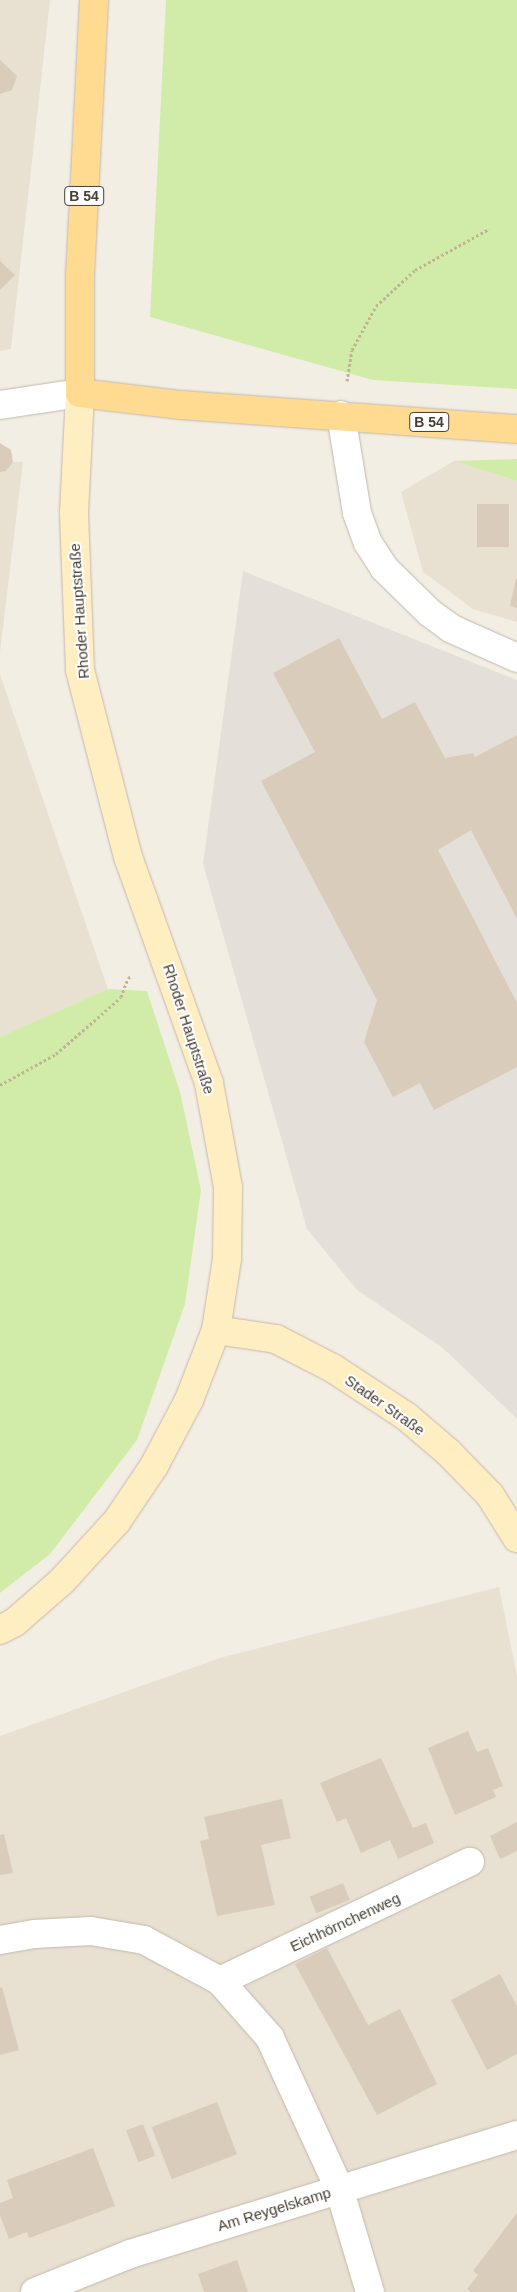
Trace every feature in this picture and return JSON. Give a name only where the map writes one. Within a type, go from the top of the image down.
[{"type":"main road","name":"B 54","points":[[94,0],[80,275],[80,393],[182,406],[517,428]]},
{"type":"main road","name":"Rhoder Hauptstraße","points":[[0,1630],[15,1622],[62,1580],[117,1521],[154,1466],[190,1400],[216,1330],[227,1258],[228,1187],[209,1082],[168,963],[128,857],[80,670],[74,513],[80,393]]},
{"type":"main road","name":"Stader Straße","points":[[216,1330],[276,1339],[334,1369],[407,1417],[448,1452],[490,1495],[517,1538]]},
{"type":"street","points":[[0,405],[80,393]]},
{"type":"street","points":[[341,415],[357,512],[368,544],[384,568],[430,613],[452,629],[517,658]]},
{"type":"street","name":"Eichhörnchenweg","points":[[220,1981],[470,1862]]},
{"type":"street","points":[[0,1940],[34,1934],[91,1931],[144,1940],[220,1981],[270,2038],[340,2188],[370,2292]]},
{"type":"street","name":"Am Reygelskamp","points":[[35,2292],[130,2254],[517,2135]]},
{"type":"path","points":[[341,415],[352,350],[376,306],[415,270],[489,229]]},
{"type":"path","points":[[0,1085],[56,1054],[121,997],[128,978],[168,963]]},
{"type":"shaded area","points":[[0,0],[50,0],[11,349],[0,351]]},
{"type":"shaded area","points":[[454,461],[517,481],[517,622],[473,609],[423,572],[401,492]]},
{"type":"shaded area","points":[[0,462],[23,462],[0,652]]},
{"type":"shaded area","points":[[243,571],[517,680],[517,1419],[443,1348],[357,1290],[307,1229],[203,864]]},
{"type":"shaded area","points":[[0,674],[108,989],[0,1037]]},
{"type":"shaded area","points":[[499,1587],[517,1676],[517,2292],[0,2292],[0,1736],[223,1657]]},
{"type":"green space","points":[[166,0],[517,0],[517,389],[373,380],[150,317]]},
{"type":"green space","points":[[517,459],[517,481],[454,461]]},
{"type":"green space","points":[[108,989],[147,991],[180,1092],[201,1190],[185,1304],[137,1440],[50,1554],[0,1593],[0,1037]]},
{"type":"building","points":[[0,60],[17,76],[12,90],[0,94]]},
{"type":"building","points":[[0,261],[15,275],[0,290]]},
{"type":"building","points":[[0,443],[11,450],[13,462],[6,471],[0,472]]},
{"type":"building","points":[[477,504],[509,504],[509,547],[477,547]]},
{"type":"building","points":[[517,579],[517,608],[510,606]]},
{"type":"building","points":[[339,638],[382,719],[415,702],[445,758],[473,753],[475,757],[517,735],[517,919],[471,830],[438,850],[517,1003],[517,1067],[434,1110],[420,1083],[393,1097],[364,1042],[377,1000],[261,781],[315,752],[273,673]]},
{"type":"building","points":[[468,1731],[477,1752],[488,1748],[503,1786],[493,1790],[496,1797],[455,1815],[428,1748]]},
{"type":"building","points":[[381,1758],[413,1828],[426,1823],[434,1843],[398,1859],[390,1840],[361,1853],[346,1818],[337,1822],[320,1783]]},
{"type":"building","points":[[282,1799],[291,1838],[261,1845],[275,1905],[217,1916],[200,1841],[209,1839],[204,1817]]},
{"type":"building","points":[[517,1822],[517,1851],[500,1859],[490,1836]]},
{"type":"building","points":[[4,1834],[13,1873],[0,1875],[0,1835]]},
{"type":"building","points":[[343,1883],[350,1900],[316,1913],[310,1896]]},
{"type":"building","points":[[327,1948],[368,2025],[400,2009],[437,2084],[377,2115],[295,1964]]},
{"type":"building","points":[[500,1974],[517,2006],[517,2054],[487,2070],[451,2000]]},
{"type":"building","points":[[2,1987],[19,2050],[0,2055],[0,1988]]},
{"type":"building","points":[[217,2102],[237,2154],[172,2179],[152,2127]]},
{"type":"building","points":[[143,2124],[155,2156],[138,2162],[126,2130]]},
{"type":"building","points":[[93,2148],[115,2206],[29,2238],[27,2232],[9,2239],[0,2215],[0,2203],[13,2198],[7,2180]]},
{"type":"building","points":[[517,2213],[517,2292],[471,2292],[467,2289],[478,2275],[473,2271]]},
{"type":"building","points":[[237,2260],[248,2292],[204,2292],[198,2274]]}]
